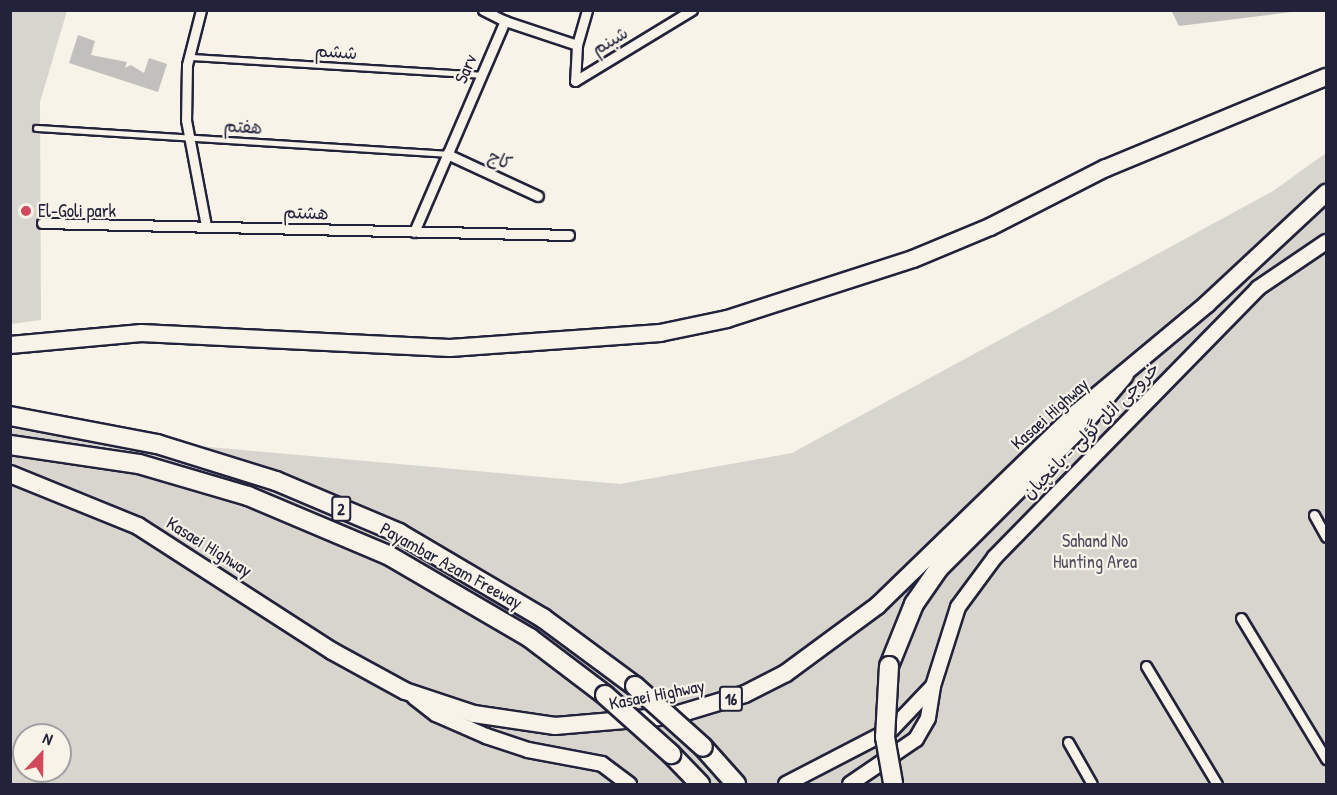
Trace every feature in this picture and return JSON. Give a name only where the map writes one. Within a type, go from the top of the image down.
[{"type":"highway","points":[[10,345],[141,333],[450,348],[660,333],[727,319],[913,259],[990,227],[1106,168],[1320,80]]},
{"type":"highway","name":"Kasaei Highway","points":[[10,474],[138,526],[332,651],[405,691],[474,714],[555,726],[651,719],[745,694],[795,666],[877,606],[1075,414],[1124,375],[1326,193]]},
{"type":"highway","points":[[893,784],[885,737],[889,666],[914,604],[939,568],[1080,426],[1124,375]]},
{"type":"highway","name":"Payambar Azam Freeway","points":[[10,416],[157,444],[276,481],[399,533],[543,618],[635,686],[703,747],[735,783]]},
{"type":"highway","name":"Payambar Azam Freeway","points":[[10,445],[139,464],[248,496],[388,555],[530,638],[606,694],[700,784]]},
{"type":"main road","name":"خروجی ائل گؤلی - یاغچیان","points":[[850,784],[916,739],[928,718],[933,686],[958,607],[995,557],[1258,288],[1326,242]]},
{"type":"main road","points":[[786,784],[892,729],[933,686]]},
{"type":"main road","points":[[405,691],[436,714],[486,736],[528,750],[602,764],[629,784]]},
{"type":"street","points":[[201,10],[189,61],[190,137],[206,226]]},
{"type":"street","points":[[483,10],[505,21],[578,45],[587,10]]},
{"type":"street","name":"شبنم","points":[[578,45],[575,81],[692,10]]},
{"type":"street","name":"Sarv","points":[[414,232],[505,21]]},
{"type":"street","name":"کاج","points":[[447,154],[538,196]]},
{"type":"street","name":"هشتم","points":[[42,223],[569,234]]},
{"type":"street","points":[[1314,515],[1326,537]]},
{"type":"street","points":[[1241,618],[1326,759]]},
{"type":"street","points":[[1146,666],[1217,784]]},
{"type":"street","points":[[1068,742],[1092,784]]},
{"type":"lane","name":"ششم","points":[[189,61],[482,75]]},
{"type":"lane","name":"هفتم","points":[[36,128],[447,154]]},
{"type":"green space","name":"El-Goli park","points":[[11,11],[67,11],[40,102],[41,320],[11,324]]},
{"type":"green space","name":"Sahand No Hunting Area","points":[[1326,153],[1326,784],[11,784],[10,429],[620,484],[792,453],[1273,191]]},
{"type":"building","points":[[1171,10],[1291,10],[1291,12],[1179,26]]},
{"type":"building","points":[[78,35],[95,41],[91,55],[127,62],[125,68],[131,65],[144,73],[149,58],[167,64],[158,92],[69,63]]},
{"type":"place","name":"El-Goli park","points":[[26,211]]}]
